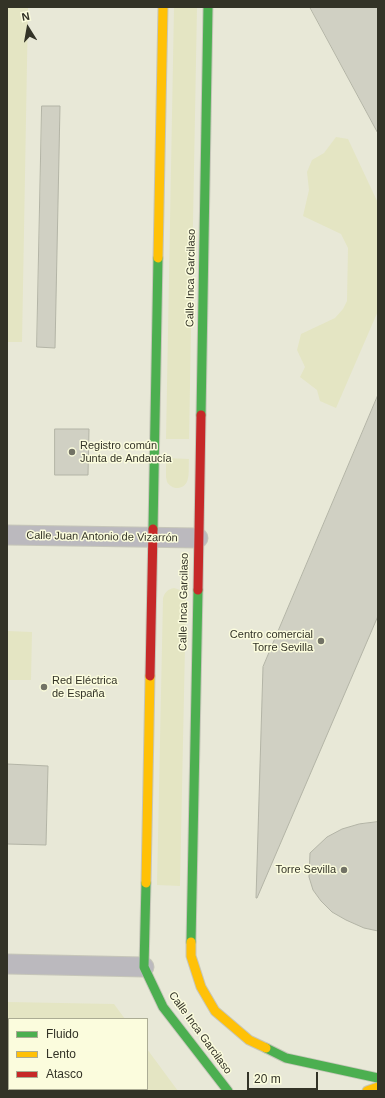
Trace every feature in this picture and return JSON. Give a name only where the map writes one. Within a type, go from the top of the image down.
[{"type":"street","name":"Calle Inca Garcilaso","points":[[162,7],[144,967],[163,1006],[228,1091]]},
{"type":"street","name":"Calle Inca Garcilaso","points":[[208,7],[191,956],[201,987],[214,1011],[249,1040],[286,1058],[378,1078]]},
{"type":"street","name":"Calle Juan Antonio de Vizarrón","points":[[7,535],[198,538]]},
{"type":"street","points":[[7,964],[144,967]]},
{"type":"street","points":[[367,1091],[378,1087]]},
{"type":"green space","points":[[7,7],[28,7],[22,342],[7,342]]},
{"type":"green space","points":[[174,7],[197,7],[189,439],[166,439]]},
{"type":"green space","points":[[336,137],[348,139],[378,203],[378,311],[336,408],[320,401],[317,390],[300,377],[305,367],[297,350],[301,334],[335,318],[343,309],[347,301],[348,248],[341,234],[303,216],[309,190],[307,172],[312,160],[324,153]]},
{"type":"green space","points":[[166,458],[189,459],[187,481],[182,487],[175,488],[170,486],[167,482]]},
{"type":"green space","points":[[174,588],[183,591],[186,597],[180,886],[157,885],[163,598],[167,591]]},
{"type":"green space","points":[[7,631],[32,632],[31,680],[7,680]]},
{"type":"green space","points":[[7,1002],[114,1004],[124,1018],[8,1018],[8,1090],[148,1090],[148,1050],[178,1091],[7,1091]]},
{"type":"building","points":[[310,7],[378,7],[378,133]]},
{"type":"building","points":[[42,106],[60,106],[55,348],[37,347]]},
{"type":"building","name":"Centro comercial Torre Sevilla","points":[[378,395],[378,616],[256,898],[263,667]]},
{"type":"building","name":"Registro común Junta de Andaucía","points":[[55,429],[89,429],[88,475],[55,475]]},
{"type":"building","points":[[7,764],[48,766],[46,845],[7,844]]},
{"type":"building","name":"Torre Sevilla","points":[[378,822],[378,931],[364,928],[332,912],[313,890],[309,877],[310,853],[327,837],[342,829],[359,824]]},
{"type":"traffic: fast","points":[[201,415],[208,7]]},
{"type":"traffic: fast","points":[[153,529],[158,258]]},
{"type":"traffic: fast","points":[[191,942],[198,590]]},
{"type":"traffic: fast","points":[[146,883],[144,967],[163,1007],[228,1091]]},
{"type":"traffic: fast","points":[[266,1048],[286,1058],[378,1078]]},
{"type":"traffic: slow","points":[[158,258],[163,7]]},
{"type":"traffic: slow","points":[[146,883],[150,676]]},
{"type":"traffic: slow","points":[[191,942],[191,956],[201,987],[215,1011],[249,1040],[266,1048]]},
{"type":"traffic: slow","points":[[367,1091],[378,1087]]},
{"type":"traffic: jam","points":[[198,590],[201,415]]},
{"type":"traffic: jam","points":[[150,676],[153,529]]},
{"type":"place","name":"Registro común Junta de Andaucía","points":[[72,452]]},
{"type":"place","name":"Centro comercial Torre Sevilla","points":[[321,641]]},
{"type":"place","name":"Red Eléctrica de España","points":[[44,687]]},
{"type":"place","name":"Torre Sevilla","points":[[344,870]]}]
